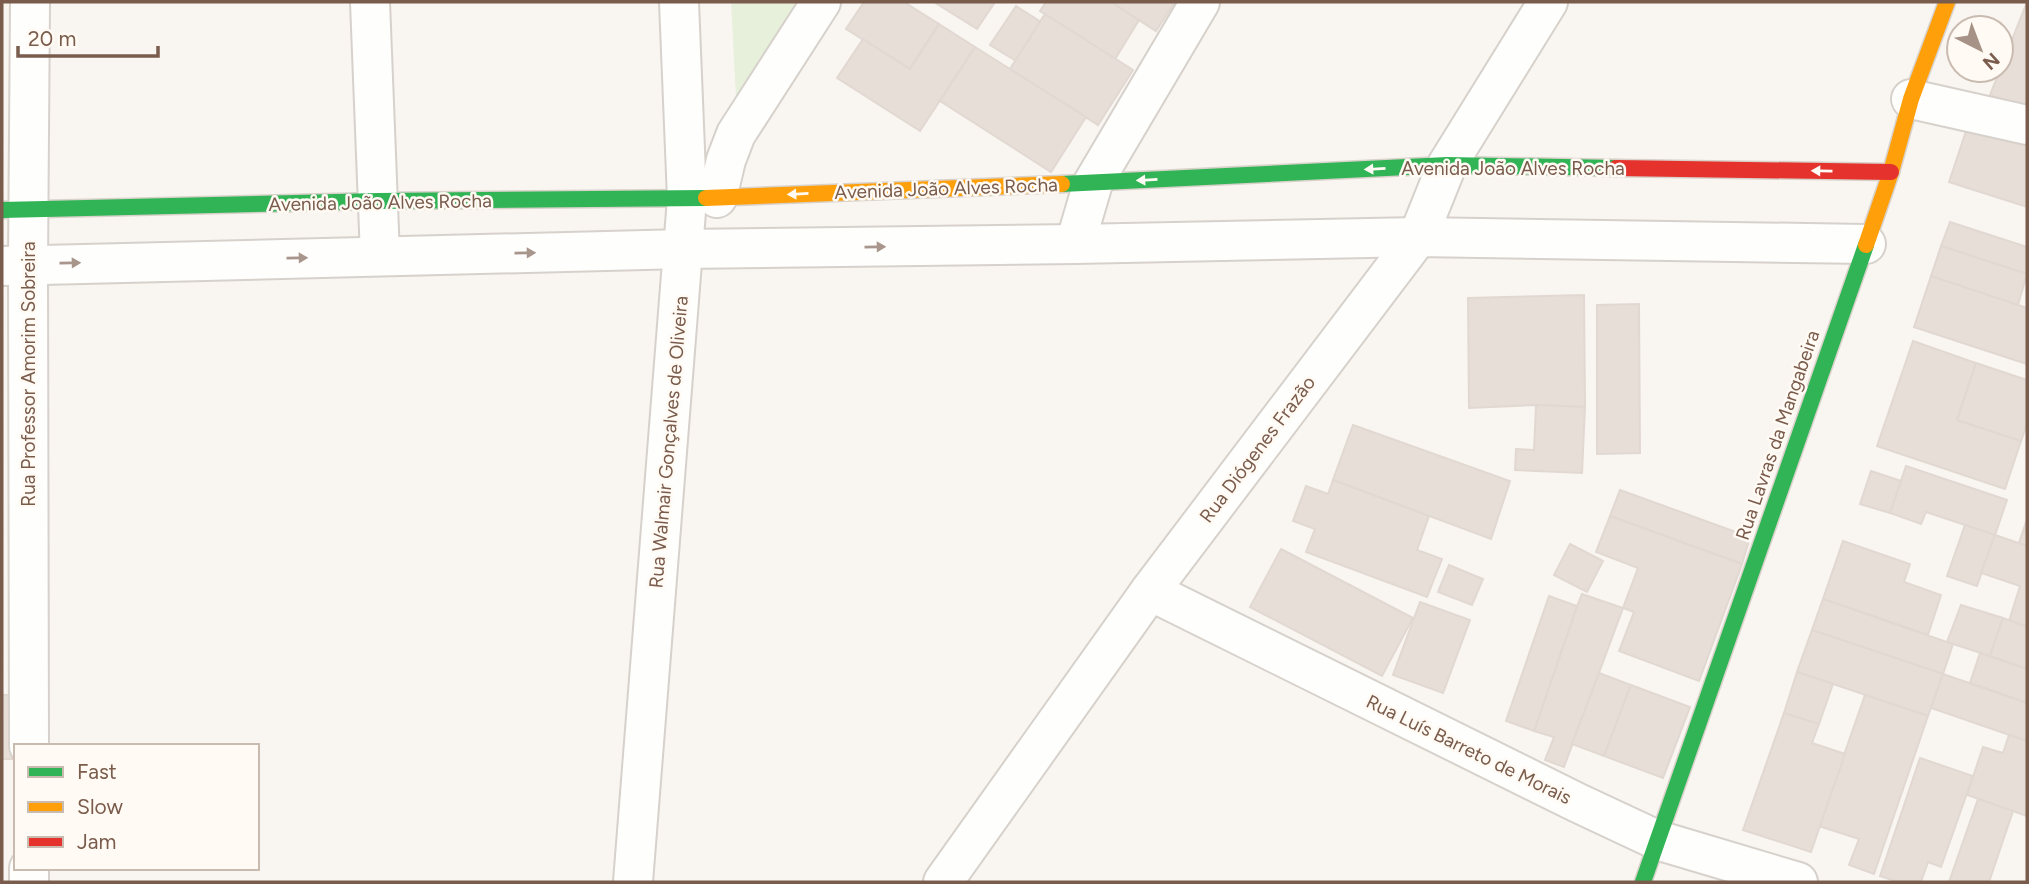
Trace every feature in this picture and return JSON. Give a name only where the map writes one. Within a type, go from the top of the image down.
[{"type":"street","name":"Rua Professor Amorim Sobreira","points":[[29,744],[15,210],[30,2]]},
{"type":"street","points":[[370,2],[380,256]]},
{"type":"street","name":"Rua Walmair Gonçalves de Oliveira","points":[[633,882],[684,249],[702,198],[679,2]]},
{"type":"street","points":[[702,198],[726,160],[736,134],[821,2]]},
{"type":"street","points":[[1075,244],[1093,183],[1200,2]]},
{"type":"street","name":"Rua Diógenes Frazão","points":[[943,882],[1150,591],[1418,237],[1447,165],[1548,2]]},
{"type":"street","name":"Rua Lavras da Mangabeira","points":[[1643,882],[1891,172],[1911,99],[1947,2]]},
{"type":"street","points":[[1911,99],[2027,125]]},
{"type":"street","name":"Avenida João Alves Rocha","points":[[15,210],[378,201],[702,198],[1093,183],[1447,165],[1891,172]]},
{"type":"street","points":[[15,265],[684,249],[1418,237],[1866,244]]},
{"type":"street","name":"Rua Luís Barreto de Morais","points":[[1150,591],[1657,840],[1798,882]]},
{"type":"green space","points":[[731,2],[804,2],[737,116]]},
{"type":"building","points":[[864,2],[904,2],[939,24],[910,69],[846,29]]},
{"type":"building","points":[[934,2],[995,2],[977,29]]},
{"type":"building","points":[[1046,2],[1111,2],[1139,20],[1115,59],[1040,11]]},
{"type":"building","points":[[1111,2],[1175,2],[1156,31]]},
{"type":"building","points":[[2027,2],[2027,109],[1990,95],[1994,84],[2015,84],[2015,32]]},
{"type":"building","points":[[1016,6],[1041,22],[1016,61],[990,45]]},
{"type":"building","points":[[1045,14],[1133,70],[1098,125],[1010,69]]},
{"type":"building","points":[[939,24],[975,47],[920,131],[837,78],[863,39],[910,69]]},
{"type":"building","points":[[975,47],[1086,117],[1051,172],[940,101]]},
{"type":"building","points":[[1968,125],[2027,144],[2027,207],[1949,182]]},
{"type":"building","points":[[1950,222],[2027,247],[2027,274],[1941,246]]},
{"type":"building","points":[[1941,246],[2027,274],[2018,305],[1931,276]]},
{"type":"building","points":[[1931,276],[2027,308],[2027,364],[1914,327]]},
{"type":"building","points":[[1584,295],[1585,407],[1536,405],[1469,408],[1468,298]]},
{"type":"building","points":[[1639,304],[1640,453],[1597,454],[1597,305]]},
{"type":"building","points":[[1913,341],[1976,363],[1957,420],[2021,441],[2005,489],[1877,446]]},
{"type":"building","points":[[1976,363],[2027,380],[2027,424],[2021,441],[1957,420]]},
{"type":"building","points":[[1536,405],[1585,407],[1582,473],[1515,470],[1516,449],[1534,450]]},
{"type":"building","points":[[1353,425],[1510,481],[1491,539],[1333,480]]},
{"type":"building","points":[[1906,466],[2007,500],[1995,535],[1926,512],[1921,524],[1890,513]]},
{"type":"building","points":[[1871,471],[1901,481],[1890,513],[1860,504]]},
{"type":"building","points":[[1333,480],[1429,516],[1417,550],[1442,559],[1427,597],[1306,552],[1315,529],[1293,521],[1306,486],[1328,494]]},
{"type":"building","points":[[1620,490],[1750,537],[1742,564],[1610,516]]},
{"type":"building","points":[[1610,516],[1742,564],[1699,681],[1619,651],[1634,612],[1623,608],[1638,568],[1596,552]]},
{"type":"building","points":[[2027,519],[2027,546],[2019,543]]},
{"type":"building","points":[[1965,525],[1995,535],[1977,586],[1947,576]]},
{"type":"building","points":[[1995,535],[2027,546],[2027,627],[2009,621],[2020,586],[1981,573]]},
{"type":"building","points":[[1843,541],[1910,564],[1904,582],[1941,595],[1928,635],[1823,599]]},
{"type":"building","points":[[1570,544],[1603,561],[1587,592],[1554,575]]},
{"type":"building","points":[[1281,549],[1413,618],[1382,676],[1250,607]]},
{"type":"building","points":[[1449,565],[1483,579],[1472,605],[1438,592]]},
{"type":"building","points":[[1582,594],[1623,608],[1564,767],[1545,760],[1554,737],[1534,731]]},
{"type":"building","points":[[1549,596],[1577,606],[1534,731],[1506,721]]},
{"type":"building","points":[[1823,599],[1953,644],[1943,674],[1812,630]]},
{"type":"building","points":[[1420,602],[1470,620],[1443,693],[1393,675]]},
{"type":"building","points":[[1961,605],[2003,618],[1990,656],[1947,642]]},
{"type":"building","points":[[2003,618],[2027,627],[2027,669],[1990,656]]},
{"type":"building","points":[[1812,630],[1943,674],[1928,716],[1797,672]]},
{"type":"building","points":[[1980,653],[2027,669],[2027,703],[1970,683]]},
{"type":"building","points":[[1797,672],[1833,684],[1819,724],[1784,713]]},
{"type":"building","points":[[1599,673],[1631,685],[1604,756],[1572,744]]},
{"type":"building","points":[[1943,674],[2027,703],[2027,741],[1931,708]]},
{"type":"building","points":[[1631,685],[1690,707],[1663,778],[1604,756]]},
{"type":"building","points":[[2,695],[16,695],[14,759],[2,759]]},
{"type":"building","points":[[1865,695],[1928,716],[1874,874],[1849,865],[1859,839],[1819,826]]},
{"type":"building","points":[[1784,713],[1819,724],[1812,743],[1845,754],[1811,852],[1743,830]]},
{"type":"building","points":[[2009,735],[2027,741],[2027,816],[1967,795],[1983,747],[2003,753]]},
{"type":"building","points":[[1920,758],[1973,776],[1941,867],[1928,862],[1921,882],[1898,882],[1880,876]]},
{"type":"building","points":[[1978,799],[2013,811],[1989,882],[1949,882]]},
{"type":"traffic: fast","points":[[1062,184],[1447,165],[1616,168]]},
{"type":"traffic: fast","points":[[2,210],[378,201],[706,198]]},
{"type":"traffic: fast","points":[[1643,882],[1866,245]]},
{"type":"traffic: slow","points":[[1866,245],[1891,172],[1911,99],[1947,2]]},
{"type":"traffic: slow","points":[[706,198],[1062,184]]},
{"type":"traffic: jam","points":[[1616,168],[1891,172]]}]
